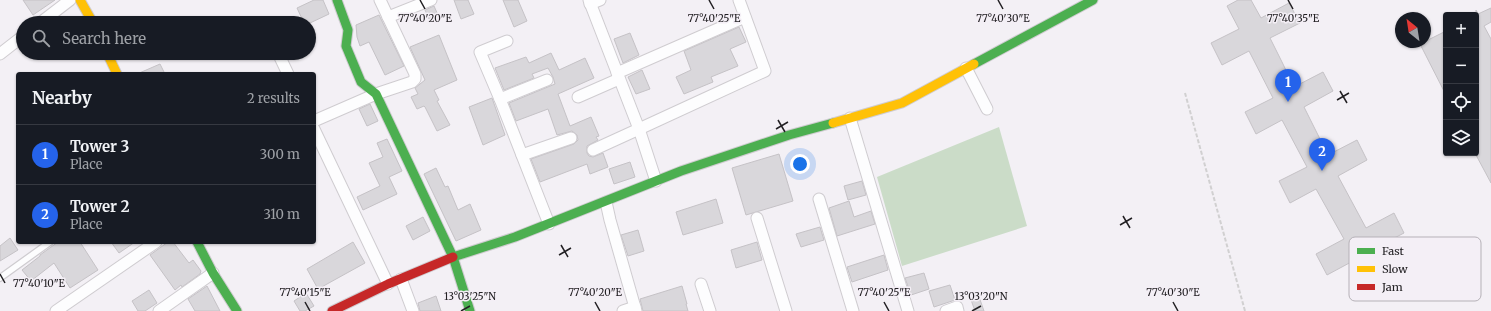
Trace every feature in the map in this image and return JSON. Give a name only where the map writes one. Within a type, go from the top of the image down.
[{"type":"street","points":[[49,16],[70,0]]},
{"type":"street","points":[[80,0],[89,16]]},
{"type":"street","points":[[337,0],[348,30],[346,46],[361,82],[376,94],[453,257],[470,311]]},
{"type":"street","points":[[316,120],[376,94],[412,82],[415,79],[415,74],[380,0]]},
{"type":"street","points":[[388,17],[431,0]]},
{"type":"street","points":[[593,150],[765,70],[739,0]]},
{"type":"street","points":[[332,311],[349,308],[388,284],[453,257],[515,237],[681,171],[789,135],[902,103],[1093,0]]},
{"type":"street","points":[[593,1],[618,76],[639,129],[656,182]]},
{"type":"street","points":[[578,97],[618,76],[745,17]]},
{"type":"street","points":[[1,50],[16,40]]},
{"type":"street","points":[[507,41],[480,52],[549,224]]},
{"type":"street","points":[[110,60],[116,72]]},
{"type":"street","points":[[281,60],[287,72]]},
{"type":"street","points":[[966,68],[987,110]]},
{"type":"street","points":[[500,99],[547,80]]},
{"type":"street","points":[[850,118],[908,311]]},
{"type":"street","points":[[316,133],[388,284]]},
{"type":"street","points":[[522,155],[571,138]]},
{"type":"street","points":[[819,199],[852,311]]},
{"type":"street","points":[[606,202],[635,309],[623,311]]},
{"type":"street","points":[[757,218],[786,311]]},
{"type":"street","points":[[56,311],[153,244]]},
{"type":"street","points":[[198,244],[213,273],[237,311]]},
{"type":"street","points":[[159,311],[213,273]]},
{"type":"street","points":[[401,279],[413,311]]},
{"type":"street","points":[[701,284],[710,311]]},
{"type":"street","points":[[946,311],[957,307],[958,311]]},
{"type":"lane","points":[[0,278],[47,244]]},
{"type":"path","points":[[1185,93],[1245,311]]},
{"type":"green space","points":[[999,127],[1027,226],[902,266],[877,177]]},
{"type":"building","points":[[23,0],[55,0],[33,15]]},
{"type":"building","points":[[314,0],[323,0],[329,14],[316,20],[316,16],[301,16],[297,8]]},
{"type":"building","points":[[454,0],[468,0],[474,14],[461,19]]},
{"type":"building","points":[[503,0],[518,0],[527,21],[514,27]]},
{"type":"building","points":[[1238,0],[1251,0],[1261,18],[1289,3],[1300,23],[1270,38],[1294,87],[1323,72],[1333,91],[1304,107],[1328,155],[1357,140],[1367,160],[1338,176],[1366,228],[1394,213],[1404,233],[1396,237],[1349,237],[1349,263],[1327,275],[1316,254],[1344,239],[1316,189],[1290,203],[1279,181],[1307,167],[1282,120],[1256,134],[1245,112],[1273,98],[1249,51],[1222,65],[1211,43],[1239,29],[1227,6]]},
{"type":"building","points":[[434,6],[438,15],[429,19],[425,10]]},
{"type":"building","points":[[1491,8],[1491,22],[1484,26],[1491,39],[1491,183],[1477,156],[1479,156],[1479,14]]},
{"type":"building","points":[[379,15],[404,66],[385,75],[369,42],[360,46],[357,37],[356,25]]},
{"type":"building","points":[[739,27],[746,42],[730,49],[738,66],[711,77],[713,82],[684,94],[676,77],[691,70],[684,51]]},
{"type":"building","points":[[1443,32],[1443,89],[1422,48],[1431,48],[1431,38]]},
{"type":"building","points":[[630,33],[639,55],[623,63],[614,39]]},
{"type":"building","points":[[439,35],[457,80],[434,90],[439,100],[437,101],[450,125],[437,131],[425,107],[424,106],[417,109],[411,97],[418,94],[415,88],[425,80],[410,47]]},
{"type":"building","points":[[551,53],[559,70],[585,58],[594,78],[558,94],[570,126],[591,117],[599,136],[596,137],[598,140],[587,146],[587,153],[589,156],[593,157],[603,153],[608,167],[590,174],[587,164],[540,182],[531,159],[574,144],[578,140],[577,135],[572,131],[557,135],[548,109],[516,121],[509,103],[555,84],[548,68],[532,74],[534,78],[504,90],[495,68],[526,57],[529,63]]},
{"type":"building","points":[[160,64],[164,72],[142,72]]},
{"type":"building","points":[[642,70],[650,89],[636,94],[628,77]]},
{"type":"building","points":[[492,98],[505,135],[483,145],[469,107]]},
{"type":"building","points":[[370,104],[378,121],[367,126],[359,109]]},
{"type":"building","points":[[387,139],[402,171],[389,177],[397,194],[363,210],[357,197],[380,186],[369,163],[383,157],[377,143]]},
{"type":"building","points":[[779,154],[793,201],[746,215],[732,168]]},
{"type":"building","points":[[630,162],[635,177],[614,184],[609,169]]},
{"type":"building","points":[[436,168],[445,187],[448,186],[458,210],[470,204],[481,230],[456,241],[424,174]]},
{"type":"building","points":[[862,181],[866,195],[848,200],[844,186]]},
{"type":"building","points":[[716,199],[723,223],[683,235],[676,212]]},
{"type":"building","points":[[849,201],[854,217],[871,211],[875,224],[837,236],[829,208]]},
{"type":"building","points":[[423,217],[430,231],[413,240],[406,226]]},
{"type":"building","points":[[820,227],[824,240],[801,247],[796,234]]},
{"type":"building","points":[[638,230],[644,251],[628,256],[621,235]]},
{"type":"building","points":[[10,238],[18,250],[0,261],[0,246]]},
{"type":"building","points":[[353,242],[365,263],[318,289],[307,269]]},
{"type":"building","points":[[757,242],[762,260],[736,268],[731,250]]},
{"type":"building","points":[[55,244],[81,244],[98,270],[70,288],[54,263],[31,281],[22,270]]},
{"type":"building","points":[[112,244],[132,244],[119,253]]},
{"type":"building","points":[[165,244],[175,244],[189,263],[193,260],[201,271],[200,274],[182,287],[181,285],[175,290],[150,255]]},
{"type":"building","points":[[884,255],[888,270],[852,282],[847,267]]},
{"type":"building","points":[[924,273],[929,289],[911,295],[905,278]]},
{"type":"building","points":[[950,285],[955,300],[934,307],[929,291]]},
{"type":"building","points":[[207,286],[220,311],[195,311],[188,299]]},
{"type":"building","points":[[682,286],[688,311],[643,311],[640,299]]},
{"type":"building","points":[[149,290],[157,303],[145,311],[138,311],[132,301]]},
{"type":"building","points":[[306,293],[314,306],[305,311],[300,311],[294,301]]},
{"type":"building","points":[[978,294],[984,311],[975,311],[970,297]]},
{"type":"building","points":[[436,296],[441,311],[420,311],[418,303]]},
{"type":"traffic: fast","points":[[337,0],[348,30],[346,46],[361,82],[376,94],[453,257],[470,311]]},
{"type":"traffic: fast","points":[[974,64],[1093,0]]},
{"type":"traffic: fast","points":[[453,257],[515,237],[681,171],[789,135],[833,123]]},
{"type":"traffic: fast","points":[[198,244],[213,273],[237,311]]},
{"type":"traffic: slow","points":[[80,0],[89,16]]},
{"type":"traffic: slow","points":[[110,60],[116,72]]},
{"type":"traffic: slow","points":[[833,123],[902,103],[974,64]]},
{"type":"traffic: jam","points":[[332,311],[388,284],[453,257]]},
{"type":"place","name":"Tower 3","points":[[1288,102]]},
{"type":"place","name":"Tower 2","points":[[1322,171]]}]
